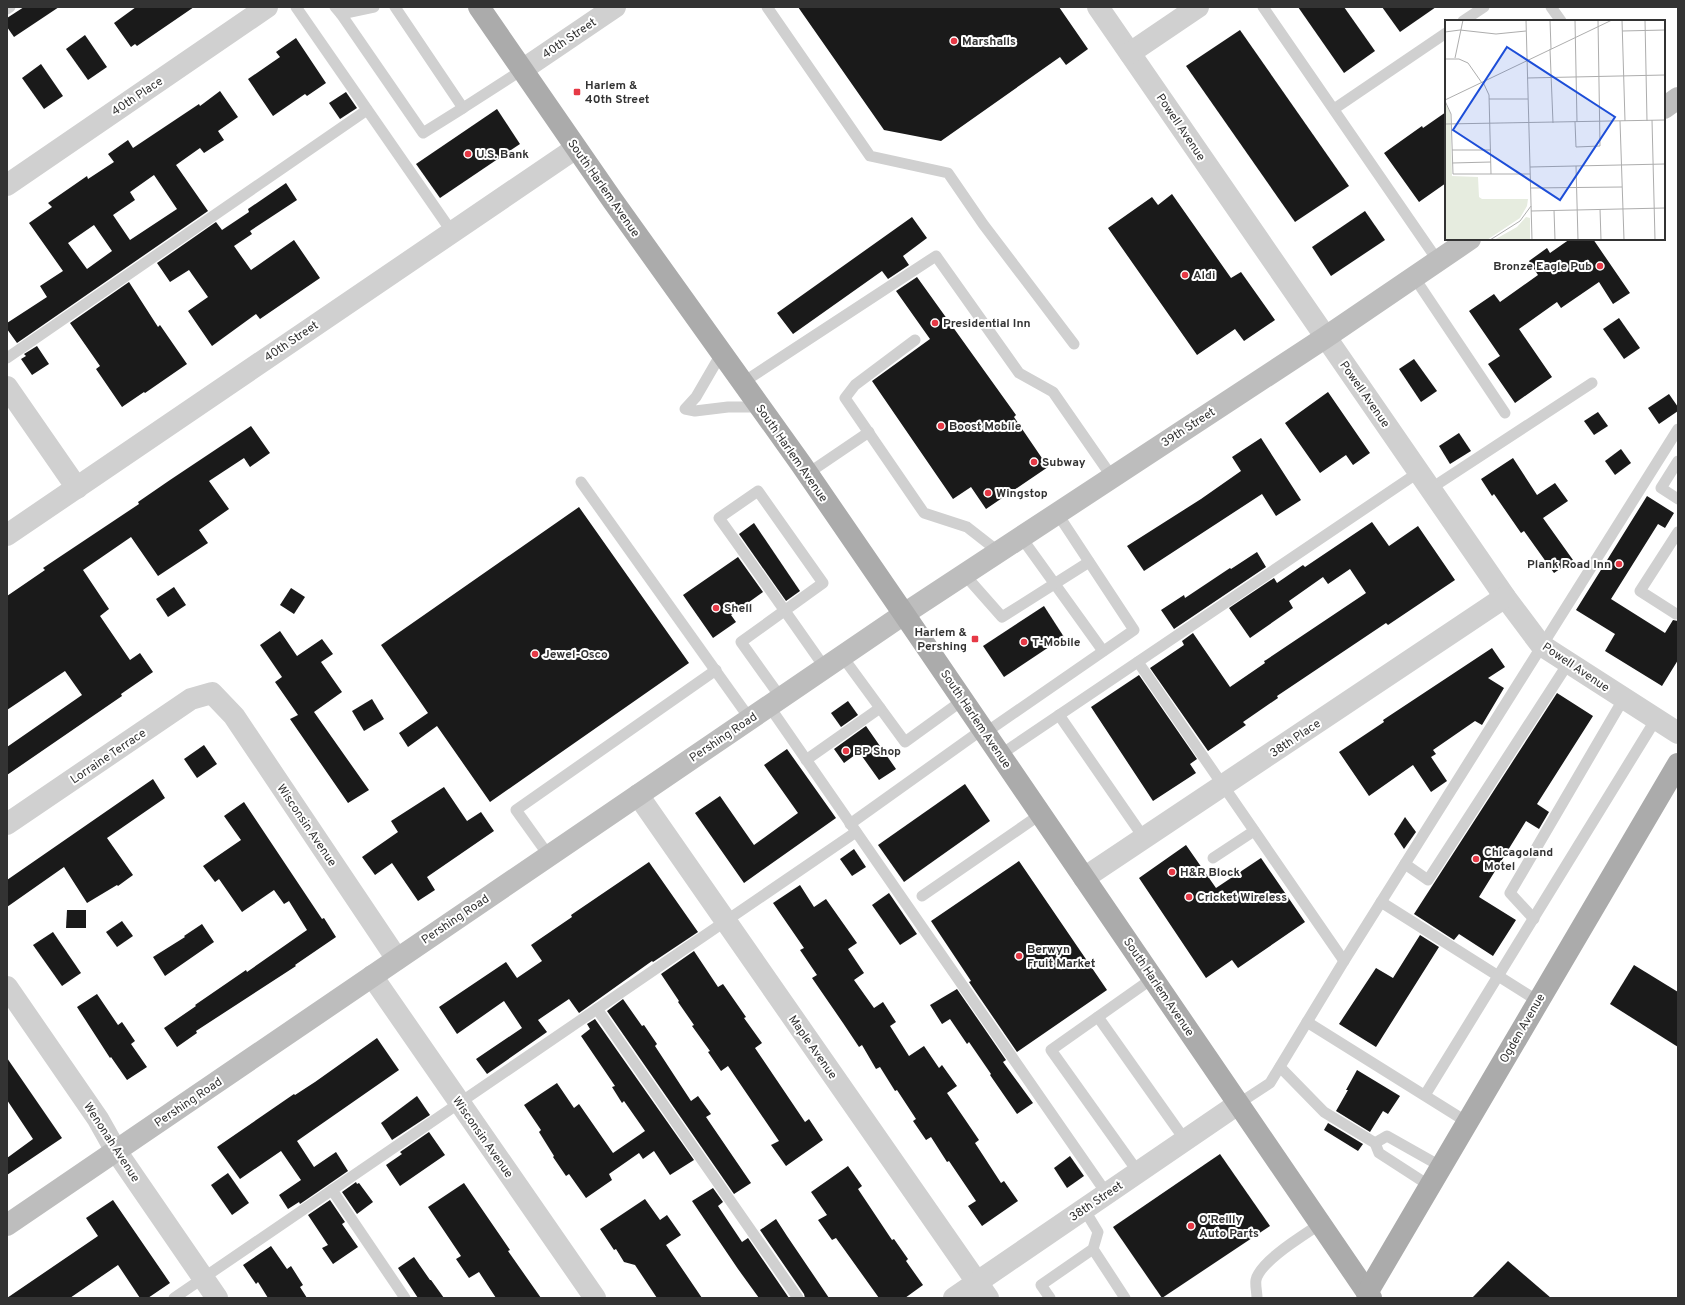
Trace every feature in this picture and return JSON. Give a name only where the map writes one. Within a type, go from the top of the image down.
[{"type":"main road","name":"South Harlem Avenue","points":[[479,7],[576,148],[807,474],[904,614],[1368,1296]]},
{"type":"main road","points":[[1665,107],[1678,98]]},
{"type":"main road","name":"39th Street","points":[[904,614],[1326,337],[1469,240]]},
{"type":"main road","name":"Pershing Road","points":[[7,1225],[904,614]]},
{"type":"main road","name":"Ogden Avenue","points":[[1368,1296],[1467,1122],[1678,764]]},
{"type":"street","name":"40th Place","points":[[7,185],[267,7]]},
{"type":"street","name":"40th Street","points":[[522,70],[615,7]]},
{"type":"street","name":"Powell Avenue","points":[[1098,7],[1505,597],[1542,645],[1678,733]]},
{"type":"street","points":[[1130,53],[1198,7]]},
{"type":"street","name":"40th Street","points":[[7,535],[576,148]]},
{"type":"street","points":[[7,387],[77,488]]},
{"type":"street","name":"38th Place","points":[[1084,878],[1505,597]]},
{"type":"street","name":"Lorraine Terrace","points":[[7,824],[191,699],[212,693]]},
{"type":"street","name":"Wisconsin Avenue","points":[[212,693],[234,716],[397,959]]},
{"type":"street","name":"Maple Avenue","points":[[638,795],[983,1290]]},
{"type":"street","name":"Wisconsin Avenue","points":[[372,976],[595,1298]]},
{"type":"street","name":"Wenonah Avenue","points":[[7,987],[98,1119],[116,1151],[217,1298]]},
{"type":"street","name":"38th Street","points":[[954,1298],[983,1290],[1084,1209],[1238,1104]]},
{"type":"lane","points":[[296,7],[452,232]]},
{"type":"lane","points":[[374,7],[338,10],[423,133],[522,70]]},
{"type":"lane","points":[[395,7],[463,108]]},
{"type":"lane","points":[[767,7],[870,156],[948,173],[983,224],[1074,344]]},
{"type":"lane","points":[[1263,7],[1438,261]]},
{"type":"lane","points":[[1464,20],[1484,7]]},
{"type":"lane","points":[[1551,7],[1560,20]]},
{"type":"lane","points":[[1334,109],[1445,34]]},
{"type":"lane","points":[[7,358],[368,110]]},
{"type":"lane","points":[[742,383],[936,256],[1019,373],[1053,392],[1112,477]]},
{"type":"lane","points":[[1414,277],[1505,413]]},
{"type":"lane","points":[[915,340],[855,385],[845,398],[924,512],[967,527],[998,552]]},
{"type":"lane","points":[[721,354],[696,398],[685,409],[695,412],[728,407],[759,407]]},
{"type":"lane","points":[[1000,755],[1138,662],[1425,481],[1592,383]]},
{"type":"lane","points":[[1238,1104],[1270,1083],[1344,961],[1678,429]]},
{"type":"lane","points":[[807,474],[868,432]]},
{"type":"lane","points":[[1678,461],[1661,488],[1678,499]]},
{"type":"lane","points":[[581,482],[750,719]]},
{"type":"lane","points":[[963,700],[905,742],[880,708],[785,611],[719,518],[758,491],[823,583],[785,611],[741,642],[806,760],[1107,1194]]},
{"type":"lane","points":[[174,1298],[726,921],[984,731],[1134,630],[1057,513]]},
{"type":"lane","points":[[1676,614],[1640,591],[1678,532]]},
{"type":"lane","points":[[1021,537],[1103,651]]},
{"type":"lane","points":[[964,574],[1002,617],[1089,562]]},
{"type":"lane","points":[[1138,662],[1344,961]]},
{"type":"lane","points":[[1405,864],[1428,880],[1569,662]]},
{"type":"lane","points":[[549,856],[516,810],[716,670]]},
{"type":"lane","points":[[1534,919],[1510,893],[1624,698]]},
{"type":"lane","points":[[806,760],[880,708]]},
{"type":"lane","points":[[1060,715],[1144,838]]},
{"type":"lane","points":[[1425,1095],[1656,719]]},
{"type":"lane","points":[[922,896],[1041,814]]},
{"type":"lane","points":[[1213,858],[1254,830]]},
{"type":"lane","points":[[1381,902],[1538,1001]]},
{"type":"lane","points":[[1138,1172],[1051,1050],[1153,978]]},
{"type":"lane","points":[[597,1009],[798,1298]]},
{"type":"lane","points":[[1098,1017],[1185,1140]]},
{"type":"lane","points":[[1307,1022],[1467,1122]]},
{"type":"lane","points":[[1280,1067],[1324,1112],[1375,1142],[1379,1153],[1430,1186]]},
{"type":"lane","points":[[1375,1142],[1387,1136],[1442,1167]]},
{"type":"lane","points":[[332,1190],[405,1298]]},
{"type":"lane","points":[[1050,1298],[1041,1285],[1093,1250],[1098,1232],[1084,1209]]},
{"type":"lane","points":[[1257,1298],[1256,1280],[1262,1267],[1272,1258],[1320,1224]]},
{"type":"lane","points":[[1093,1250],[1125,1298]]},
{"type":"building","points":[[24,7],[59,7],[14,37],[7,27],[7,18]]},
{"type":"building","points":[[136,7],[194,7],[137,46],[135,44],[131,47],[114,23]]},
{"type":"building","points":[[798,7],[1059,7],[1088,49],[1066,65],[1060,57],[941,141],[884,130]]},
{"type":"building","points":[[1298,7],[1344,7],[1375,51],[1344,73]]},
{"type":"building","points":[[1382,7],[1436,7],[1400,32]]},
{"type":"building","points":[[1240,30],[1349,186],[1295,222],[1186,66]]},
{"type":"building","points":[[85,35],[107,67],[88,80],[66,49]]},
{"type":"building","points":[[296,38],[326,83],[307,96],[305,94],[273,116],[248,79],[280,57],[276,52]]},
{"type":"building","points":[[41,64],[63,96],[44,109],[22,78]]},
{"type":"building","points":[[220,91],[238,117],[218,131],[224,140],[204,153],[200,148],[176,165],[208,211],[17,343],[7,329],[7,323],[47,297],[40,286],[63,271],[29,223],[52,207],[48,203],[87,176],[88,179],[114,162],[108,154],[128,140],[133,148],[199,104],[200,106]],"holes":[[[154,175],[177,209],[130,240],[113,215],[135,200],[130,192]],[[94,225],[112,251],[87,269],[68,243]]]},
{"type":"building","points":[[346,92],[357,108],[340,119],[329,103]]},
{"type":"building","name":"U.S. Bank","points":[[497,109],[520,144],[440,198],[416,164]]},
{"type":"building","points":[[1445,113],[1445,184],[1419,202],[1384,153],[1422,126],[1423,128]]},
{"type":"building","points":[[286,183],[297,200],[250,231],[252,234],[234,246],[251,270],[294,240],[320,278],[260,319],[256,314],[212,346],[188,311],[208,297],[189,270],[170,282],[157,263],[216,222],[222,230],[249,212],[248,209]]},
{"type":"building","name":"Aldi","points":[[1172,194],[1231,278],[1241,272],[1275,320],[1244,341],[1235,329],[1197,355],[1108,228],[1152,197],[1158,205]]},
{"type":"building","points":[[1365,211],[1385,240],[1331,276],[1312,247]]},
{"type":"building","points":[[912,217],[927,238],[903,256],[909,265],[888,279],[882,271],[793,334],[777,313]]},
{"type":"building","points":[[1569,240],[1594,240],[1630,293],[1613,304],[1599,282],[1561,308],[1557,302],[1519,329],[1552,377],[1515,403],[1488,364],[1500,356],[1469,311],[1494,294],[1500,302],[1538,275],[1529,261],[1547,248],[1550,253]]},
{"type":"building","points":[[917,277],[1016,415],[1014,417],[1048,467],[986,509],[971,487],[953,499],[872,381],[930,339],[896,291]]},
{"type":"building","points":[[129,282],[158,327],[160,325],[187,364],[122,407],[96,369],[100,366],[70,323]]},
{"type":"building","points":[[1619,318],[1640,348],[1624,359],[1603,329]]},
{"type":"building","points":[[37,346],[49,364],[32,375],[21,359],[26,356],[24,354]]},
{"type":"building","points":[[1414,359],[1437,391],[1421,402],[1399,369]]},
{"type":"building","points":[[1328,392],[1370,453],[1353,465],[1346,455],[1320,473],[1285,423]]},
{"type":"building","points":[[1669,394],[1678,407],[1678,411],[1659,424],[1648,408]]},
{"type":"building","points":[[1598,412],[1608,426],[1594,435],[1584,421]]},
{"type":"building","points":[[251,426],[270,453],[250,467],[244,458],[209,481],[229,509],[199,530],[208,543],[158,576],[131,537],[83,570],[109,609],[100,616],[130,660],[140,653],[153,672],[121,694],[122,696],[7,775],[7,747],[82,695],[65,671],[7,710],[7,596],[45,570],[43,568],[139,504],[138,502]]},
{"type":"building","points":[[1459,433],[1471,451],[1450,464],[1439,446]]},
{"type":"building","points":[[1261,438],[1301,500],[1276,516],[1262,494],[1144,571],[1127,546],[1201,499],[1241,471],[1232,457]]},
{"type":"building","points":[[1621,449],[1631,463],[1615,475],[1605,461]]},
{"type":"building","points":[[1513,458],[1537,495],[1555,483],[1568,501],[1543,518],[1573,560],[1554,573],[1524,531],[1521,533],[1494,494],[1492,496],[1481,479]]},
{"type":"building","name":"Plank Road Inn","points":[[1647,496],[1674,513],[1665,528],[1658,524],[1611,599],[1665,633],[1673,620],[1678,621],[1678,660],[1662,686],[1605,651],[1615,634],[1576,610]]},
{"type":"building","name":"Jewel-Osco","points":[[579,507],[689,663],[490,802],[437,726],[408,747],[399,733],[428,713],[381,645]]},
{"type":"building","points":[[1372,522],[1389,546],[1418,526],[1455,580],[1388,625],[1386,623],[1277,696],[1278,698],[1243,722],[1246,725],[1208,751],[1150,668],[1184,645],[1182,641],[1193,633],[1230,687],[1265,663],[1264,661],[1366,593],[1350,569],[1328,584],[1323,577],[1289,601],[1293,608],[1250,638],[1229,608],[1274,578],[1277,583],[1303,565],[1305,567]]},
{"type":"building","name":"Shell","points":[[754,523],[800,591],[786,601],[739,534]]},
{"type":"building","points":[[1257,552],[1266,567],[1174,629],[1161,610],[1184,595],[1185,598]]},
{"type":"building","name":"Shell","points":[[738,557],[763,592],[731,615],[736,622],[713,638],[683,595]]},
{"type":"building","points":[[174,587],[186,605],[168,617],[156,599]]},
{"type":"building","points":[[291,588],[305,597],[294,614],[280,605]]},
{"type":"building","name":"T-Mobile","points":[[1044,606],[1064,637],[1004,677],[983,646]]},
{"type":"building","points":[[280,631],[297,656],[322,639],[333,654],[321,662],[342,692],[314,712],[369,790],[348,803],[290,719],[298,715],[275,682],[282,677],[260,645]]},
{"type":"building","points":[[1492,648],[1505,667],[1488,678],[1504,688],[1482,725],[1475,721],[1433,750],[1436,754],[1431,757],[1447,781],[1431,792],[1413,765],[1369,796],[1339,752],[1384,722],[1383,720]]},
{"type":"building","points":[[1139,675],[1197,759],[1190,764],[1196,773],[1153,801],[1091,707]]},
{"type":"building","name":"Chicagoland Motel","points":[[1557,693],[1593,716],[1537,804],[1549,812],[1539,829],[1526,821],[1479,897],[1516,920],[1493,956],[1459,934],[1454,940],[1414,914]]},
{"type":"building","points":[[372,699],[384,719],[364,731],[352,711]]},
{"type":"building","points":[[848,701],[858,715],[841,727],[831,713]]},
{"type":"building","points":[[866,726],[896,769],[879,780],[859,752],[844,763],[834,749]]},
{"type":"building","points":[[204,745],[217,764],[197,778],[184,759]]},
{"type":"building","points":[[787,749],[836,818],[744,883],[695,813],[720,796],[754,845],[798,813],[764,765]]},
{"type":"building","points":[[153,779],[165,798],[107,838],[133,875],[118,886],[117,885],[87,903],[64,867],[7,907],[7,880]]},
{"type":"building","points":[[965,784],[990,821],[904,882],[878,845]]},
{"type":"building","points":[[444,787],[467,821],[481,812],[494,831],[427,877],[435,890],[418,901],[392,863],[375,875],[362,857],[398,832],[391,821]]},
{"type":"building","points":[[244,802],[322,919],[324,918],[336,937],[295,965],[296,966],[196,1031],[197,1033],[177,1047],[164,1028],[246,970],[247,972],[307,930],[289,901],[284,904],[274,890],[242,912],[219,879],[215,882],[203,866],[241,840],[224,816]]},
{"type":"building","points":[[1405,817],[1416,832],[1404,849],[1394,834]]},
{"type":"building","points":[[1186,845],[1216,888],[1261,858],[1305,922],[1238,968],[1232,960],[1206,978],[1139,878]]},
{"type":"building","points":[[854,849],[866,867],[852,876],[840,859]]},
{"type":"building","name":"Berwyn Fruit Market","points":[[1019,861],[1107,990],[1017,1052],[969,982],[971,981],[931,921]]},
{"type":"building","points":[[649,862],[698,932],[653,962],[652,961],[579,1013],[569,999],[538,1020],[547,1032],[487,1074],[476,1059],[522,1028],[504,1001],[457,1034],[439,1007],[506,962],[517,978],[542,961],[531,945],[572,917],[571,915]]},
{"type":"building","points":[[800,885],[814,907],[826,899],[857,943],[848,949],[864,973],[854,980],[874,1008],[883,1002],[896,1022],[890,1026],[909,1056],[924,1046],[939,1068],[942,1065],[957,1086],[947,1093],[979,1140],[975,1143],[1001,1183],[1004,1181],[1018,1201],[982,1226],[968,1206],[976,1201],[949,1161],[947,1162],[931,1137],[926,1140],[913,1121],[916,1119],[897,1090],[895,1091],[880,1067],[876,1069],[862,1045],[859,1047],[812,978],[817,975],[800,950],[804,948],[773,903]]},
{"type":"building","points":[[889,893],[917,934],[900,945],[872,905]]},
{"type":"building","points":[[67,910],[86,910],[86,928],[66,928]]},
{"type":"building","points":[[122,921],[133,936],[117,947],[106,932]]},
{"type":"building","points":[[202,924],[214,942],[165,976],[153,957],[185,937],[184,936]]},
{"type":"building","points":[[53,932],[81,973],[62,986],[33,945]]},
{"type":"building","points":[[1420,935],[1439,947],[1376,1047],[1339,1024],[1376,968],[1393,978]]},
{"type":"building","points":[[694,951],[718,987],[723,984],[746,1017],[744,1018],[762,1043],[755,1048],[805,1122],[809,1119],[823,1140],[786,1166],[771,1145],[779,1141],[728,1066],[721,1071],[708,1052],[710,1051],[692,1026],[694,1025],[661,974]]},
{"type":"building","points":[[1634,965],[1678,992],[1678,1047],[1610,1004]]},
{"type":"building","points":[[957,989],[1006,1060],[1003,1062],[1033,1103],[1017,1114],[969,1042],[967,1044],[950,1019],[942,1024],[930,1005]]},
{"type":"building","points":[[97,994],[118,1025],[122,1022],[135,1041],[131,1044],[147,1067],[127,1080],[111,1057],[110,1058],[77,1007]]},
{"type":"building","points":[[623,999],[657,1044],[655,1046],[691,1101],[698,1096],[711,1114],[706,1117],[751,1183],[734,1194],[607,1011]]},
{"type":"building","points":[[595,1019],[694,1160],[670,1175],[654,1151],[643,1159],[639,1153],[609,1174],[612,1180],[586,1198],[569,1174],[566,1176],[553,1157],[554,1156],[539,1132],[541,1130],[524,1105],[557,1083],[574,1108],[579,1104],[613,1153],[645,1131],[624,1101],[622,1103],[612,1087],[615,1086],[581,1036],[590,1029],[587,1024]]},
{"type":"building","points":[[377,1038],[399,1070],[297,1141],[314,1167],[336,1152],[348,1171],[300,1204],[299,1202],[288,1209],[279,1195],[301,1180],[281,1151],[240,1179],[217,1147],[294,1094],[295,1095],[315,1082]]},
{"type":"building","points":[[7,1058],[62,1138],[7,1175],[7,1158],[33,1139],[7,1100]]},
{"type":"building","points":[[1357,1070],[1400,1096],[1388,1114],[1383,1111],[1370,1132],[1336,1111]]},
{"type":"building","points":[[417,1096],[430,1115],[392,1140],[381,1123]]},
{"type":"building","points":[[1328,1123],[1363,1144],[1358,1151],[1324,1130]]},
{"type":"building","points":[[429,1132],[445,1155],[400,1186],[386,1165],[402,1154],[400,1152]]},
{"type":"building","name":"O'Reilly Auto Parts","points":[[1220,1154],[1270,1226],[1162,1298],[1113,1227]]},
{"type":"building","points":[[1070,1156],[1084,1176],[1067,1188],[1054,1168]]},
{"type":"building","points":[[848,1166],[862,1186],[858,1189],[892,1240],[894,1239],[908,1259],[906,1261],[923,1285],[905,1298],[879,1298],[836,1238],[832,1240],[818,1220],[827,1215],[811,1192]]},
{"type":"building","points":[[228,1173],[249,1203],[232,1215],[211,1185]]},
{"type":"building","points":[[356,1182],[357,1184],[359,1183],[373,1202],[357,1214],[342,1192]]},
{"type":"building","points":[[464,1183],[510,1250],[508,1251],[541,1298],[496,1298],[479,1272],[469,1278],[456,1259],[461,1256],[428,1207]]},
{"type":"building","points":[[713,1188],[723,1202],[718,1206],[742,1242],[748,1238],[789,1298],[759,1298],[738,1269],[692,1201]]},
{"type":"building","points":[[645,1199],[660,1220],[667,1215],[681,1235],[666,1245],[702,1298],[657,1298],[635,1265],[624,1262],[600,1229]]},
{"type":"building","points":[[113,1200],[170,1283],[148,1298],[140,1298],[118,1265],[70,1298],[7,1298],[98,1236],[86,1218]]},
{"type":"building","points":[[330,1200],[345,1222],[342,1224],[358,1247],[333,1264],[322,1248],[328,1245],[308,1215]]},
{"type":"building","points":[[776,1219],[829,1298],[805,1298],[804,1294],[760,1230]]},
{"type":"building","points":[[271,1246],[287,1269],[291,1266],[303,1285],[300,1287],[307,1298],[268,1298],[258,1282],[256,1284],[243,1265]]},
{"type":"building","points":[[414,1257],[444,1298],[418,1298],[398,1268]]},
{"type":"building","points":[[1508,1261],[1551,1298],[1472,1298]]},
{"type":"place","name":"Marshalls","points":[[954,41]]},
{"type":"place","name":"Harlem & 40th Street","points":[[577,92]]},
{"type":"place","name":"U.S. Bank","points":[[468,154]]},
{"type":"place","name":"Bronze Eagle Pub","points":[[1600,266]]},
{"type":"place","name":"Aldi","points":[[1185,275]]},
{"type":"place","name":"Presidential Inn","points":[[935,323]]},
{"type":"place","name":"Boost Mobile","points":[[941,426]]},
{"type":"place","name":"Subway","points":[[1034,462]]},
{"type":"place","name":"Wingstop","points":[[988,493]]},
{"type":"place","name":"Plank Road Inn","points":[[1619,564]]},
{"type":"place","name":"Shell","points":[[716,608]]},
{"type":"place","name":"Harlem & Pershing","points":[[975,639]]},
{"type":"place","name":"T-Mobile","points":[[1024,642]]},
{"type":"place","name":"Jewel-Osco","points":[[535,654]]},
{"type":"place","name":"BP Shop","points":[[846,751]]},
{"type":"place","name":"Chicagoland Motel","points":[[1476,859]]},
{"type":"place","name":"H&R Block","points":[[1172,872]]},
{"type":"place","name":"Cricket Wireless","points":[[1189,897]]},
{"type":"place","name":"Berwyn Fruit Market","points":[[1019,956]]},
{"type":"place","name":"O'Reilly Auto Parts","points":[[1191,1226]]}]
